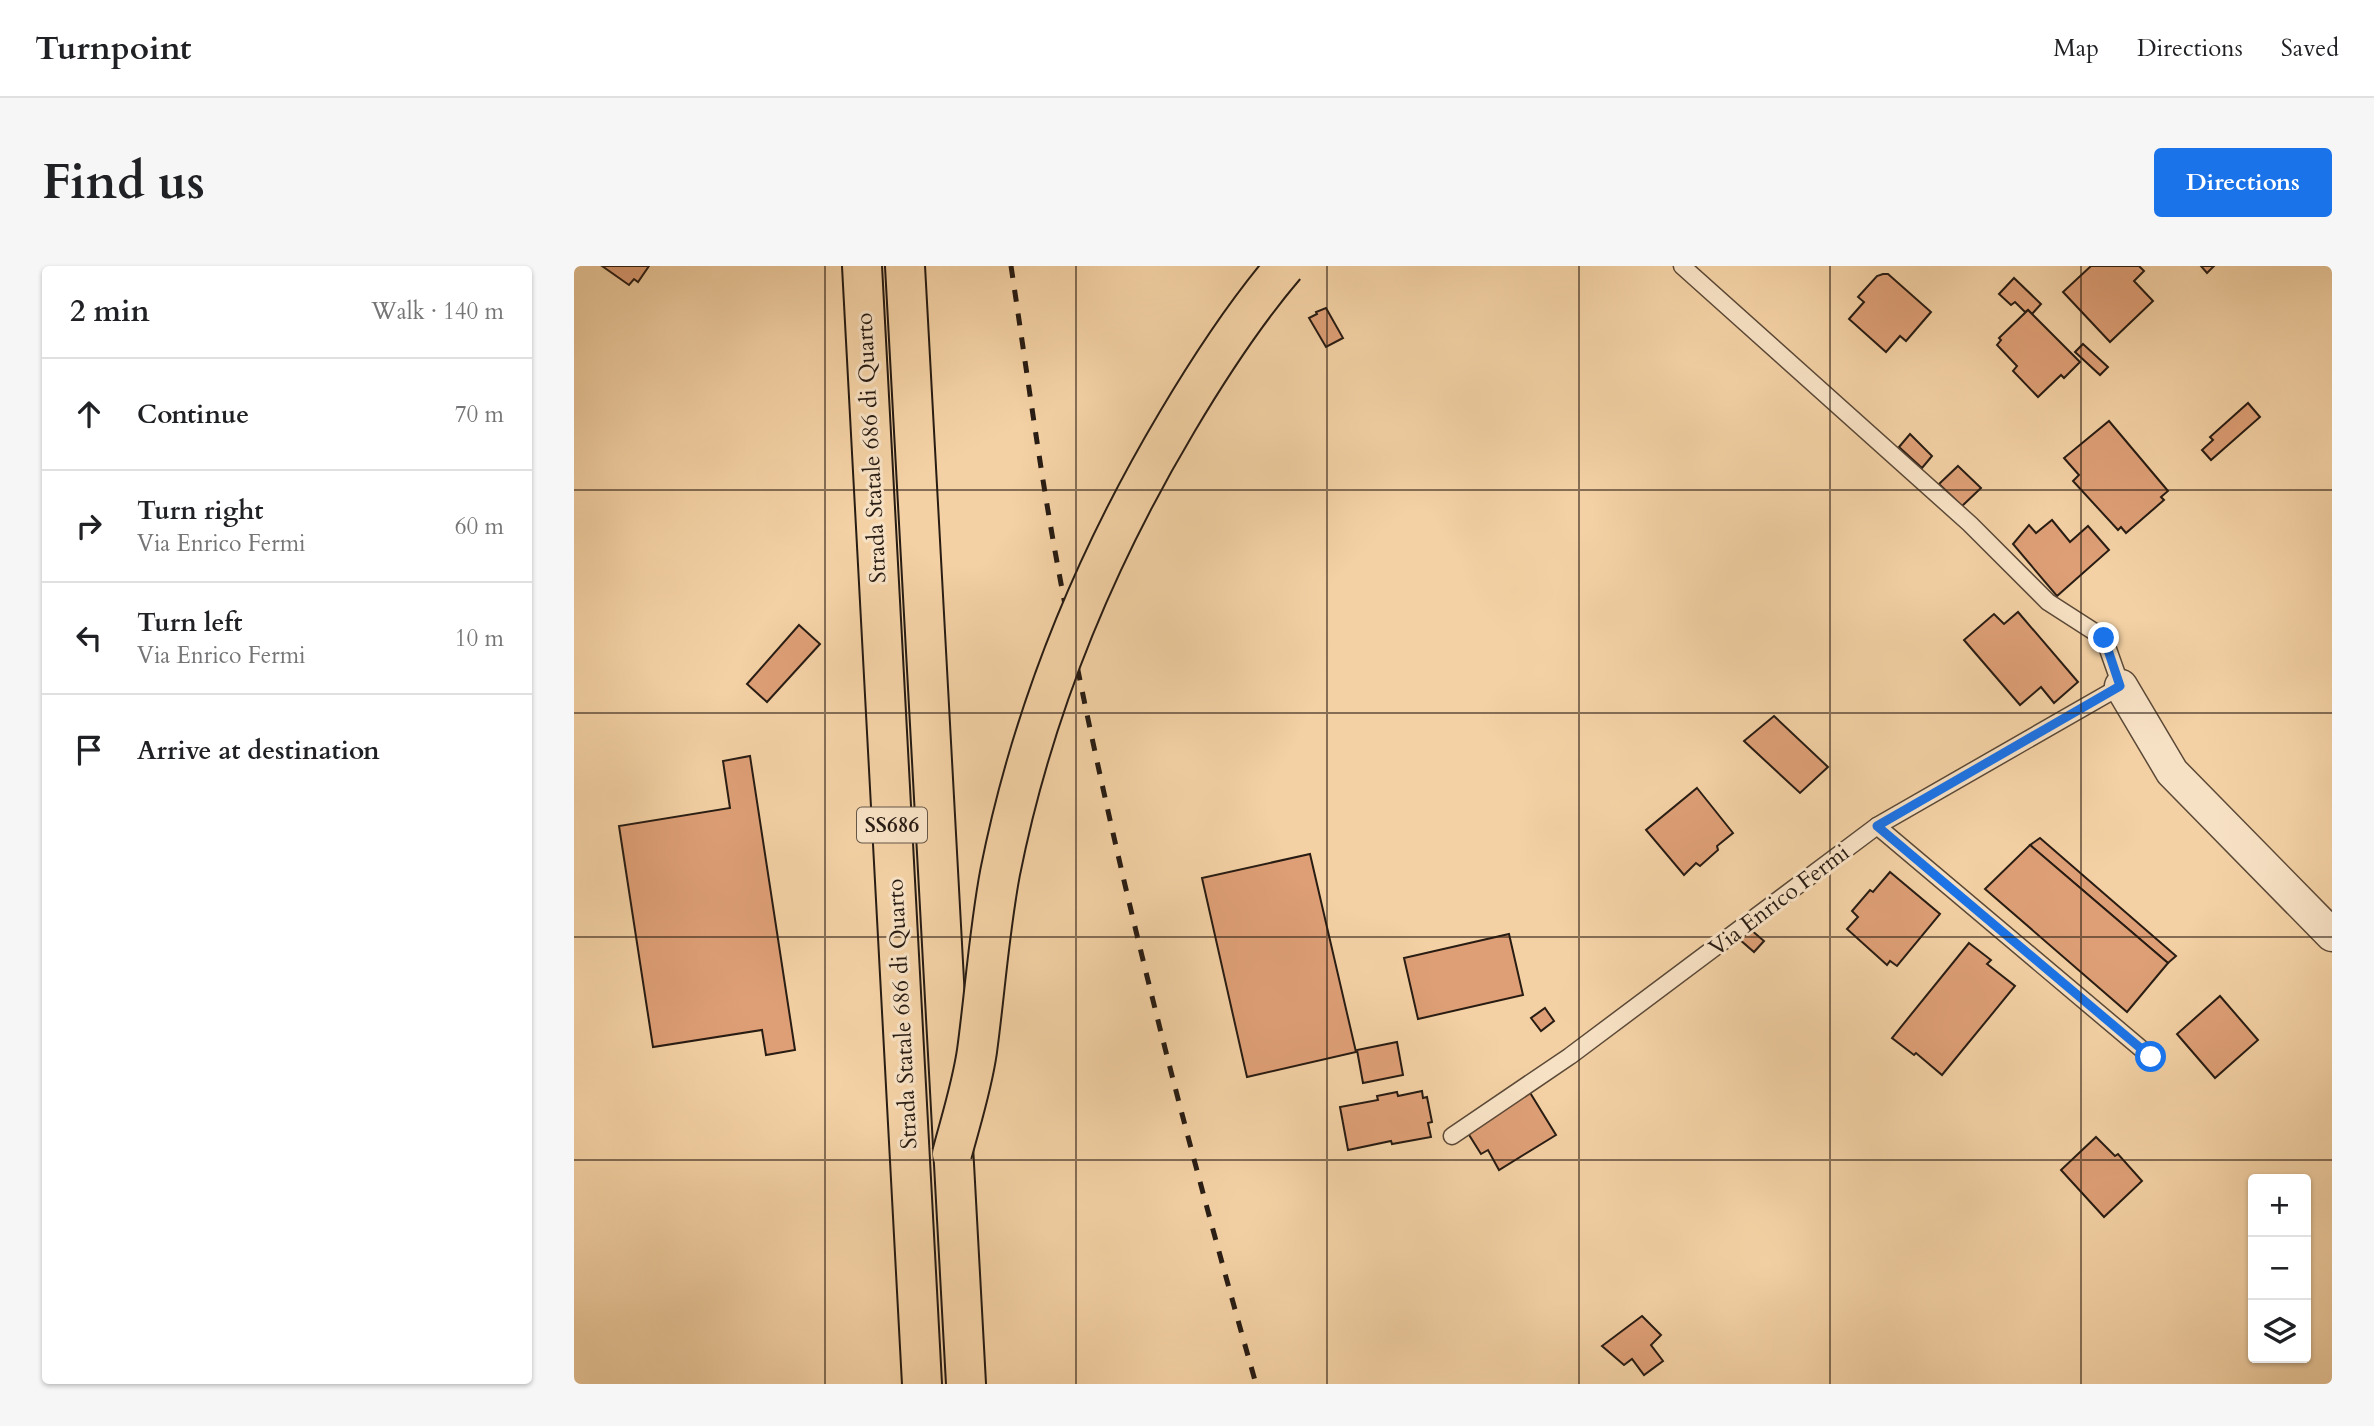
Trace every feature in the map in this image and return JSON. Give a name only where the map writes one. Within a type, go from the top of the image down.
[{"type":"highway","name":"Strada Statale 686 di Quarto","points":[[862,266],[922,1384]]},
{"type":"highway","name":"Strada Statale 686 di Quarto","points":[[905,266],[966,1384]]},
{"type":"highway","points":[[952,1154],[977,1055],[990,936],[1013,813],[1031,749],[1068,639],[1114,534],[1152,463],[1217,357],[1285,266]]},
{"type":"street","points":[[2120,686],[2172,772],[2332,935]]},
{"type":"lane","points":[[1682,266],[1970,524],[2048,602],[2104,638],[2120,686]]},
{"type":"lane","name":"Via Enrico Fermi","points":[[1452,1136],[1570,1056],[1877,826],[2120,686]]},
{"type":"lane","points":[[1877,826],[2151,1057]]},
{"type":"building","points":[[602,266],[649,266],[638,282],[634,279],[629,285]]},
{"type":"building","points":[[2091,266],[2139,266],[2144,271],[2134,281],[2153,301],[2110,342],[2063,292]]},
{"type":"building","points":[[2201,266],[2214,266],[2207,273]]},
{"type":"building","points":[[1888,274],[1931,312],[1906,341],[1900,336],[1886,352],[1849,319],[1864,302],[1858,297],[1877,276]]},
{"type":"building","points":[[2014,278],[2041,304],[2032,314],[2028,310],[2025,312],[2015,302],[2011,305],[1999,294]]},
{"type":"building","points":[[1326,308],[1343,338],[1326,347],[1309,318]]},
{"type":"building","points":[[2028,310],[2080,362],[2064,378],[2061,375],[2038,397],[2013,371],[2017,366],[1997,345],[2001,340],[1999,338]]},
{"type":"building","points":[[2083,344],[2108,367],[2100,375],[2075,352]]},
{"type":"building","points":[[2248,403],[2260,417],[2211,460],[2202,450],[2213,440],[2210,437]]},
{"type":"building","points":[[2109,421],[2168,491],[2161,497],[2164,500],[2126,533],[2121,527],[2118,530],[2073,481],[2079,475],[2064,458]]},
{"type":"building","points":[[1910,434],[1932,456],[1922,468],[1899,447]]},
{"type":"building","points":[[1958,466],[1981,488],[1962,506],[1939,484]]},
{"type":"building","points":[[2052,520],[2070,542],[2088,526],[2109,550],[2057,596],[2013,544],[2029,525],[2036,533]]},
{"type":"building","points":[[2018,612],[2078,682],[2054,703],[2041,687],[2020,705],[1964,640],[1994,614],[2004,624]]},
{"type":"building","points":[[799,625],[820,644],[767,702],[747,684]]},
{"type":"building","points":[[1774,716],[1828,767],[1800,793],[1744,741]]},
{"type":"building","points":[[750,756],[795,1050],[766,1055],[762,1030],[653,1047],[619,826],[730,808],[723,761]]},
{"type":"building","points":[[1697,788],[1733,833],[1717,846],[1718,850],[1700,866],[1696,863],[1684,875],[1646,830]]},
{"type":"building","points":[[2040,838],[2176,956],[2168,963],[2030,845]]},
{"type":"building","points":[[2030,845],[2168,963],[2127,1012],[1985,889]]},
{"type":"building","points":[[1310,854],[1356,1052],[1247,1077],[1202,878]]},
{"type":"building","points":[[1890,872],[1940,914],[1897,966],[1890,961],[1887,965],[1847,929],[1858,917],[1852,911]]},
{"type":"building","points":[[1750,929],[1764,941],[1754,952],[1739,939]]},
{"type":"building","points":[[1509,934],[1523,995],[1418,1019],[1404,958]]},
{"type":"building","points":[[1969,943],[1991,960],[1987,964],[2015,986],[1942,1075],[1916,1053],[1914,1055],[1892,1038]]},
{"type":"building","points":[[2220,996],[2258,1040],[2215,1078],[2177,1034]]},
{"type":"building","points":[[1545,1008],[1554,1021],[1541,1031],[1531,1018]]},
{"type":"building","points":[[1397,1042],[1403,1075],[1363,1083],[1357,1050]]},
{"type":"building","points":[[1422,1091],[1423,1098],[1427,1097],[1432,1122],[1428,1123],[1431,1137],[1392,1144],[1391,1141],[1348,1150],[1340,1107],[1378,1100],[1377,1096],[1397,1092],[1398,1096]]},
{"type":"building","points":[[1529,1091],[1556,1135],[1499,1170],[1488,1150],[1481,1154],[1466,1130]]},
{"type":"building","points":[[2096,1137],[2115,1156],[2118,1154],[2142,1181],[2104,1217],[2061,1170]]},
{"type":"building","points":[[1642,1316],[1661,1335],[1651,1345],[1663,1361],[1644,1375],[1632,1359],[1624,1365],[1602,1346]]},
{"type":"railway","points":[[1011,266],[1050,525],[1099,769],[1173,1078],[1256,1384]]},
{"type":"route","points":[[2104,638],[2120,686],[1877,826],[2151,1057]]}]
